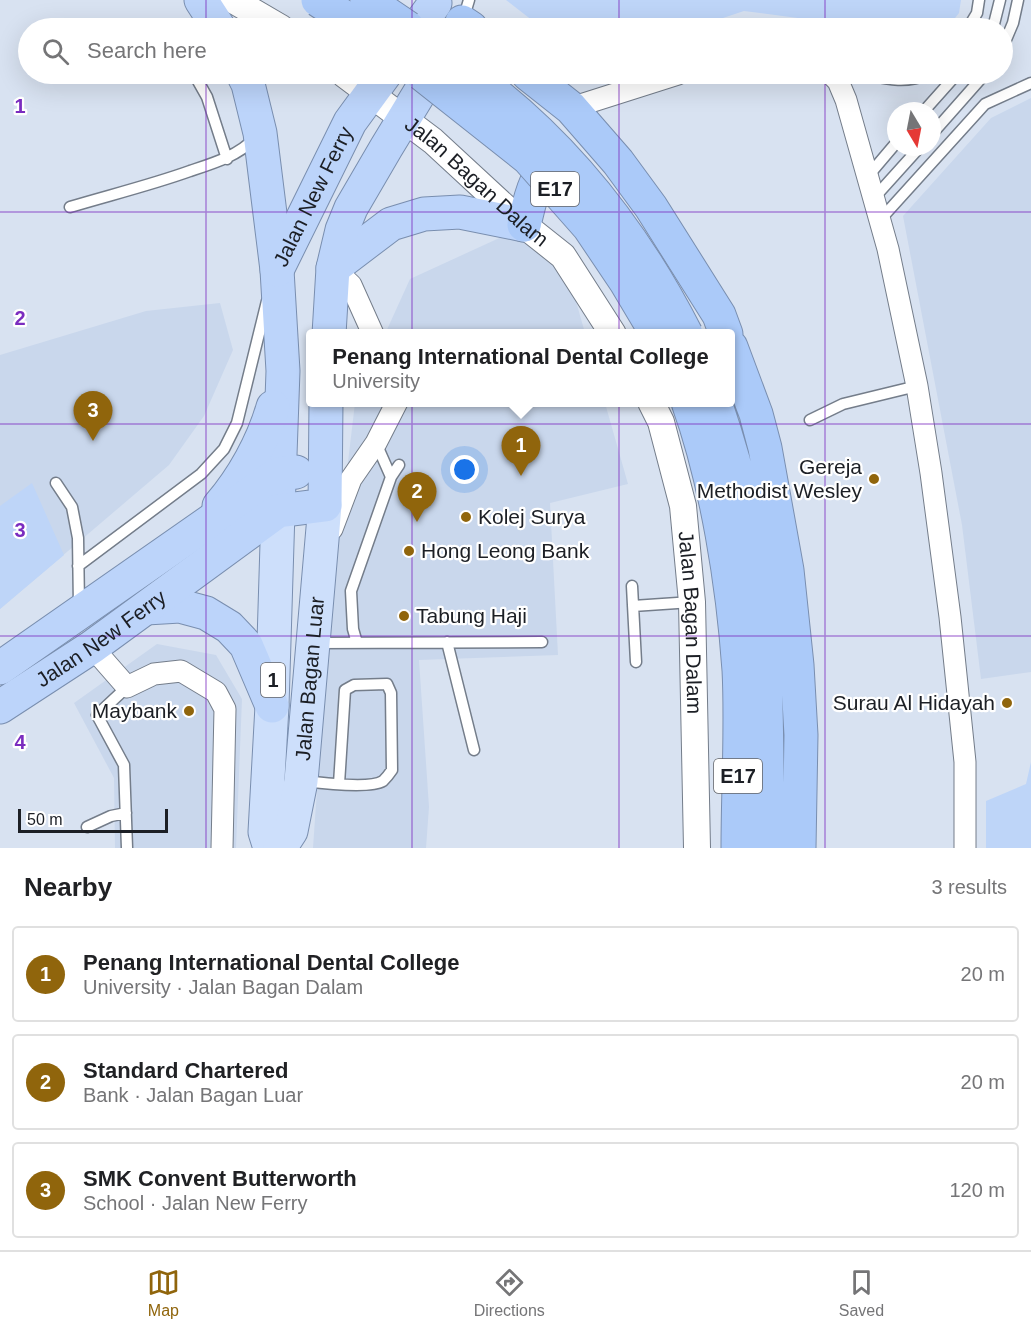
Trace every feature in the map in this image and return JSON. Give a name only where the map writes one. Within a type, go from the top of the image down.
[{"type":"highway","points":[[201,0],[213,18]]},
{"type":"highway","points":[[318,0],[345,18]]},
{"type":"highway","points":[[367,0],[393,18]]},
{"type":"highway","points":[[248,84],[260,134],[278,270]]},
{"type":"highway","name":"Jalan New Ferry","points":[[279,474],[283,371],[278,270],[350,122],[377,84]]},
{"type":"highway","name":"Jalan New Ferry","points":[[329,329],[333,268],[342,230],[351,208],[425,84]]},
{"type":"highway","name":"E17","points":[[435,84],[528,158],[589,227],[655,329]]},
{"type":"highway","name":"E17","points":[[484,84],[504,99],[563,156],[607,208],[666,294],[684,329]]},
{"type":"highway","points":[[541,84],[571,108],[618,162],[651,207],[719,315],[724,329]]},
{"type":"highway","points":[[333,268],[391,224],[424,214],[460,212],[524,225],[532,194],[540,176],[554,159],[571,150],[594,151],[618,162]]},
{"type":"highway","points":[[735,358],[756,414],[765,448],[787,570],[797,665],[801,735],[799,848]]},
{"type":"highway","points":[[198,530],[232,491],[255,452],[271,416],[283,371]]},
{"type":"highway","points":[[324,468],[326,407]]},
{"type":"highway","name":"E17","points":[[690,407],[711,478],[723,546],[739,671],[753,705],[768,848]]},
{"type":"highway","name":"E17","points":[[718,407],[735,460],[754,552],[762,618],[738,848]]},
{"type":"highway","name":"Jalan New Ferry","points":[[0,668],[279,474],[324,468]]},
{"type":"highway","name":"1","points":[[324,468],[325,505]]},
{"type":"highway","name":"1","points":[[278,511],[279,474]]},
{"type":"highway","name":"Jalan New Ferry","points":[[0,707],[146,608],[278,511],[325,505]]},
{"type":"highway","points":[[146,608],[180,606],[206,613],[229,627],[246,645],[272,706]]},
{"type":"main road","name":"Jalan Bagan Luar","points":[[280,848],[291,831],[301,781],[325,505]]},
{"type":"main road","name":"Jalan Bagan Luar","points":[[270,848],[265,832],[272,706],[278,511]]},
{"type":"street","points":[[233,0],[264,18]]},
{"type":"street","points":[[369,18],[376,0]]},
{"type":"street","points":[[430,8],[459,18]]},
{"type":"street","name":"Jalan Bagan Dalam","points":[[379,84],[404,119],[433,141],[524,225],[563,256],[610,329]]},
{"type":"street","points":[[571,108],[647,84]]},
{"type":"street","points":[[839,84],[846,100],[888,249],[917,386],[951,628],[965,762],[965,848]]},
{"type":"street","points":[[333,268],[351,285],[371,329]]},
{"type":"street","points":[[319,564],[351,479],[376,443],[394,407]]},
{"type":"street","name":"Jalan Bagan Dalam","points":[[654,407],[661,422],[683,506],[692,602],[697,848]]},
{"type":"street","points":[[92,646],[127,687],[154,674],[181,671],[216,692],[225,709],[222,848]]},
{"type":"lane","points":[[975,18],[978,13],[979,0]]},
{"type":"lane","points":[[996,18],[1000,0]]},
{"type":"lane","points":[[1013,23],[1018,0]]},
{"type":"lane","points":[[879,220],[986,104],[1031,83]]},
{"type":"lane","points":[[200,84],[207,97],[227,159]]},
{"type":"lane","points":[[932,102],[948,84]]},
{"type":"lane","points":[[941,124],[976,84]]},
{"type":"lane","points":[[70,207],[154,184],[227,159],[249,145],[260,134]]},
{"type":"lane","points":[[868,176],[887,154]]},
{"type":"lane","points":[[873,199],[912,156]]},
{"type":"lane","points":[[78,566],[201,474],[224,449],[237,423],[260,324],[278,270]]},
{"type":"lane","points":[[810,420],[843,404],[917,386]]},
{"type":"lane","points":[[376,443],[391,477]]},
{"type":"lane","points":[[357,643],[353,629],[351,591],[391,477],[399,465]]},
{"type":"lane","points":[[56,483],[72,507],[78,538],[80,614]]},
{"type":"lane","points":[[632,586],[636,662]]},
{"type":"lane","points":[[633,606],[692,602]]},
{"type":"lane","points":[[447,642],[474,750]]},
{"type":"lane","points":[[312,643],[542,642]]},
{"type":"lane","points":[[301,781],[339,784],[369,784],[382,781],[392,770],[391,693],[387,684],[354,685],[345,690],[339,784]]},
{"type":"lane","points":[[127,687],[97,716],[124,765],[127,848]]},
{"type":"lane","points":[[87,827],[111,816],[126,813]]},
{"type":"shaded area","points":[[506,0],[961,0],[959,13],[955,18],[797,18],[744,11],[723,18],[529,18]]},
{"type":"shaded area","points":[[1031,98],[1031,672],[981,679],[962,525],[903,216],[991,118]]},
{"type":"shaded area","points":[[508,234],[566,266],[584,329],[387,329],[410,279]]},
{"type":"shaded area","points":[[220,303],[233,350],[204,416],[169,465],[0,609],[0,355],[146,311]]},
{"type":"shaded area","points":[[355,407],[606,407],[628,484],[550,503],[558,655],[419,660],[429,807],[426,848],[313,848],[328,630]]},
{"type":"shaded area","points":[[32,483],[64,555],[0,609],[0,506]]},
{"type":"shaded area","points":[[157,644],[216,655],[242,699],[236,848],[115,848],[114,778],[74,703]]},
{"type":"shaded area","points":[[1031,762],[1031,848],[986,848],[986,801],[1026,784]]},
{"type":"place","name":"SMK Convent Butterworth","points":[[93,441]]},
{"type":"place","name":"Penang International Dental College","points":[[521,476]]},
{"type":"place","name":"Gereja Methodist Wesley","points":[[874,479]]},
{"type":"place","name":"Kolej Surya","points":[[466,517]]},
{"type":"place","name":"Standard Chartered","points":[[417,522]]},
{"type":"place","name":"Hong Leong Bank","points":[[409,551]]},
{"type":"place","name":"Tabung Haji","points":[[404,616]]},
{"type":"place","name":"Surau Al Hidayah","points":[[1007,703]]},
{"type":"place","name":"Maybank","points":[[189,711]]}]
